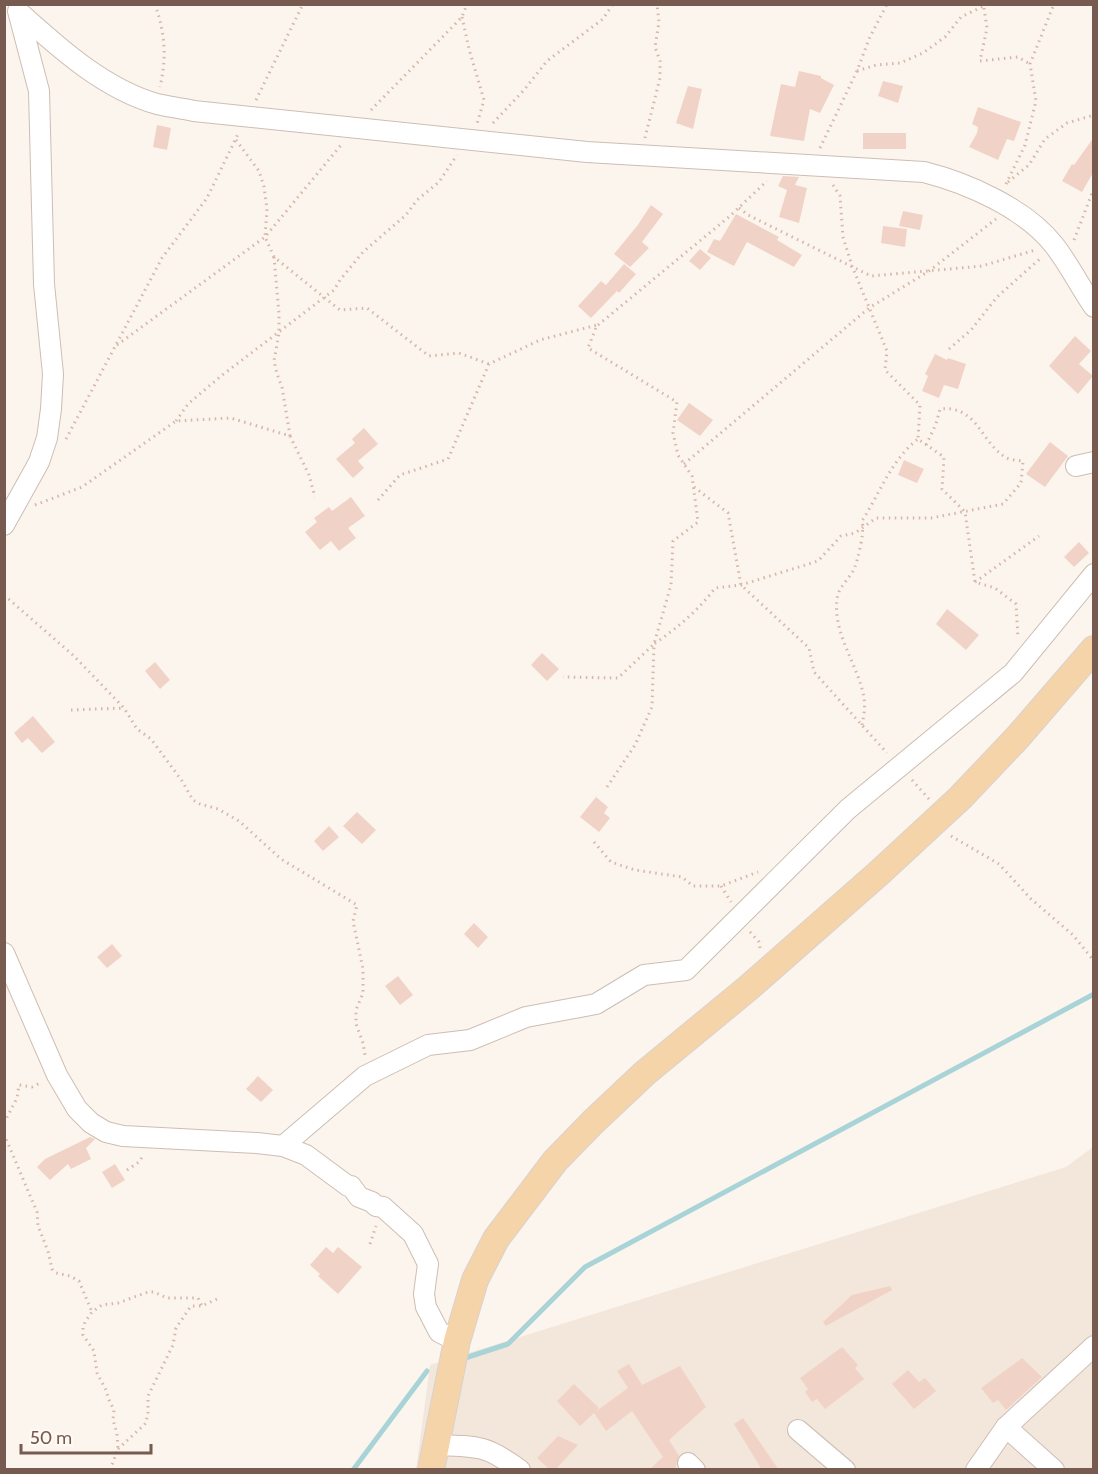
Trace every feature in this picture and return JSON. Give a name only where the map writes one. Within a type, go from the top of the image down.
[{"type":"main road","points":[[434,1457],[457,1341],[475,1280],[496,1239],[555,1161],[592,1122],[645,1073],[765,973],[937,819],[1017,738],[1094,648]]},
{"type":"street","points":[[17,8],[57,47],[121,90],[157,104],[194,111],[587,152],[924,172],[951,179],[1002,204],[1038,229],[1054,245],[1094,307]]},
{"type":"street","points":[[4,525],[39,462],[47,438],[53,374],[44,284],[39,91],[17,8]]},
{"type":"street","points":[[284,1146],[365,1076],[428,1045],[470,1040],[526,1017],[596,1004],[644,975],[686,970],[848,809],[1013,673],[1094,574]]},
{"type":"street","points":[[4,953],[57,1075],[77,1109],[92,1123],[106,1132],[123,1136],[257,1143],[284,1146],[306,1155],[351,1186],[359,1197],[383,1207],[413,1234],[428,1264],[424,1294],[426,1307],[439,1332],[457,1341]]},
{"type":"street","points":[[976,1470],[1005,1427],[1091,1350]]},
{"type":"street","points":[[1005,1427],[1054,1470]]},
{"type":"street","points":[[798,1430],[844,1470]]},
{"type":"street","points":[[434,1457],[481,1448],[499,1454],[520,1470]]},
{"type":"path","points":[[155,4],[164,31],[165,66],[157,104]]},
{"type":"path","points":[[62,447],[162,258],[207,198],[303,4]]},
{"type":"path","points":[[116,346],[265,237],[355,128],[462,17],[467,4]]},
{"type":"path","points":[[35,497],[30,507],[82,487],[176,422],[188,404],[334,290],[363,252],[406,215],[417,200],[439,182],[456,156],[476,141],[548,61],[603,19],[614,4]]},
{"type":"path","points":[[644,156],[646,133],[652,117],[660,78],[660,61],[655,47],[658,22],[657,4]]},
{"type":"path","points":[[862,725],[863,693],[843,642],[837,597],[853,570],[864,528],[862,521],[879,489],[905,449],[918,439],[920,405],[885,370],[887,351],[852,266],[843,237],[840,196],[830,180],[813,165],[887,4]]},
{"type":"path","points":[[857,71],[876,65],[900,63],[923,53],[945,38],[961,17],[984,8],[988,4]]},
{"type":"path","points":[[684,464],[869,308],[929,271],[1002,204],[1006,183],[1025,146],[1036,101],[1030,64],[1054,4]]},
{"type":"path","points":[[984,8],[987,28],[980,61],[1018,57],[1030,64]]},
{"type":"path","points":[[462,17],[468,49],[484,100],[477,126],[476,141]]},
{"type":"path","points":[[1006,183],[1029,165],[1045,139],[1067,123],[1094,115]]},
{"type":"path","points":[[236,140],[259,171],[264,187],[267,209],[265,237],[274,257],[279,333],[274,361],[276,374],[282,387],[290,436],[309,475],[315,497]]},
{"type":"path","points":[[378,500],[400,475],[448,459],[489,364],[540,340],[597,325],[739,208],[785,164]]},
{"type":"path","points":[[1066,264],[1094,189]]},
{"type":"path","points":[[739,208],[748,216],[871,276],[982,266],[1054,245]]},
{"type":"path","points":[[949,349],[971,330],[997,297],[1054,245]]},
{"type":"path","points":[[274,257],[340,310],[367,308],[429,356],[459,353],[489,364]]},
{"type":"path","points":[[597,325],[588,348],[677,402],[673,433],[678,455],[692,476],[698,522],[673,541],[671,585],[654,644],[652,707],[634,745],[607,787]]},
{"type":"path","points":[[562,677],[618,678],[654,644],[679,627],[715,588],[741,585],[818,561],[841,536],[855,533],[876,518],[931,518],[1003,504],[1021,483],[1023,461],[1005,457],[966,414],[951,408],[940,409],[926,445]]},
{"type":"path","points":[[176,422],[231,418],[290,436]]},
{"type":"path","points":[[918,439],[944,457],[942,489],[965,512],[975,582]]},
{"type":"path","points":[[693,485],[728,513],[741,585],[809,648],[813,672],[900,766],[937,819],[999,864],[1031,899],[1073,935],[1094,961]]},
{"type":"path","points":[[975,582],[1039,536]]},
{"type":"path","points":[[975,582],[995,588],[1016,604],[1020,664]]},
{"type":"path","points":[[4,595],[74,656],[124,708],[137,729],[151,739],[193,800],[218,809],[239,821],[281,859],[357,905],[353,921],[363,969],[363,993],[356,1010],[356,1024],[363,1043],[365,1076]]},
{"type":"path","points":[[71,710],[124,708]]},
{"type":"path","points":[[594,842],[610,862],[634,870],[682,877],[693,886],[721,886],[760,871]]},
{"type":"path","points":[[742,914],[746,928],[759,942],[765,973]]},
{"type":"path","points":[[4,1123],[16,1098],[19,1084],[32,1087],[57,1075]]},
{"type":"path","points":[[4,1134],[37,1212],[38,1226],[52,1269],[56,1273],[79,1281],[92,1312]]},
{"type":"path","points":[[110,1470],[118,1449],[117,1434],[112,1420],[114,1410],[97,1373],[94,1351],[83,1335],[83,1328],[92,1312],[102,1305],[112,1305],[142,1294],[154,1292],[167,1298],[198,1298],[202,1306]]},
{"type":"path","points":[[118,1449],[146,1423],[148,1396],[166,1362],[173,1345],[176,1328],[182,1318],[191,1306],[202,1306],[217,1299]]},
{"type":"shaded area","points":[[1093,1147],[1093,1469],[416,1470],[430,1365],[1066,1167]]},
{"type":"building","points":[[799,71],[821,76],[834,85],[820,113],[810,109],[804,141],[770,136],[781,84],[795,87]]},
{"type":"building","points":[[883,81],[903,86],[898,103],[878,96]]},
{"type":"building","points":[[688,86],[702,89],[693,129],[676,123]]},
{"type":"building","points":[[978,107],[1021,122],[1014,141],[1007,139],[998,160],[969,147],[977,133],[978,127],[972,124]]},
{"type":"building","points":[[157,125],[171,128],[167,150],[153,147]]},
{"type":"building","points":[[863,133],[906,133],[906,149],[863,149]]},
{"type":"building","points":[[1094,137],[1094,171],[1082,192],[1062,181],[1072,164],[1074,165]]},
{"type":"building","points":[[783,176],[799,177],[795,185],[807,188],[799,223],[779,217],[787,190],[778,186]]},
{"type":"building","points":[[651,205],[663,214],[642,242],[649,248],[630,267],[614,254]]},
{"type":"building","points":[[903,211],[923,215],[920,230],[899,226]]},
{"type":"building","points":[[736,214],[779,237],[777,240],[802,255],[794,267],[747,242],[734,266],[707,252],[714,239],[720,241]]},
{"type":"building","points":[[883,226],[907,229],[905,247],[881,243]]},
{"type":"building","points":[[700,249],[711,258],[700,270],[689,261]]},
{"type":"building","points":[[624,264],[636,274],[591,318],[578,306],[601,281],[606,285]]},
{"type":"building","points":[[1075,336],[1091,351],[1079,364],[1093,376],[1078,394],[1049,366]]},
{"type":"building","points":[[935,354],[947,360],[948,358],[966,364],[958,389],[944,385],[939,398],[922,391],[928,376],[925,374]]},
{"type":"building","points":[[689,403],[713,420],[700,436],[677,420]]},
{"type":"building","points":[[364,428],[378,444],[358,461],[364,468],[353,478],[336,459],[355,443],[352,439]]},
{"type":"building","points":[[1050,442],[1068,456],[1045,487],[1026,474]]},
{"type":"building","points":[[904,460],[924,469],[917,483],[898,475]]},
{"type":"building","points":[[351,497],[365,516],[348,528],[356,538],[339,551],[331,541],[320,550],[305,532],[317,522],[314,518],[329,507],[332,511]]},
{"type":"building","points":[[1079,542],[1089,553],[1074,567],[1064,557]]},
{"type":"building","points":[[947,609],[979,635],[966,650],[936,624]]},
{"type":"building","points":[[542,653],[559,669],[547,681],[531,665]]},
{"type":"building","points":[[155,662],[170,680],[160,689],[145,671]]},
{"type":"building","points":[[33,716],[55,742],[42,753],[28,738],[22,743],[14,733]]},
{"type":"building","points":[[596,797],[608,807],[604,813],[610,818],[599,832],[580,817]]},
{"type":"building","points":[[357,812],[376,830],[362,844],[343,826]]},
{"type":"building","points":[[329,826],[339,837],[323,851],[314,841]]},
{"type":"building","points":[[474,923],[488,937],[478,948],[464,934]]},
{"type":"building","points":[[112,944],[122,956],[107,968],[97,957]]},
{"type":"building","points":[[398,976],[413,995],[400,1005],[385,986]]},
{"type":"building","points":[[258,1076],[273,1090],[261,1102],[246,1089]]},
{"type":"building","points":[[90,1137],[95,1139],[86,1148],[91,1159],[71,1169],[68,1164],[50,1180],[37,1167],[45,1159]]},
{"type":"building","points":[[115,1164],[125,1180],[112,1188],[102,1172]]},
{"type":"building","points":[[326,1247],[333,1253],[338,1247],[362,1267],[338,1294],[318,1276],[320,1274],[310,1265]]},
{"type":"building","points":[[890,1286],[892,1290],[826,1326],[823,1322],[852,1295]]},
{"type":"building","points":[[842,1347],[858,1365],[855,1368],[864,1379],[825,1409],[817,1399],[812,1402],[805,1392],[808,1389],[800,1378]]},
{"type":"building","points":[[1022,1358],[1042,1377],[1006,1410],[998,1400],[993,1403],[981,1388]]},
{"type":"building","points":[[629,1364],[642,1385],[680,1366],[706,1407],[669,1440],[679,1456],[675,1470],[649,1470],[663,1457],[632,1411],[606,1431],[594,1413],[580,1426],[557,1401],[574,1384],[599,1408],[595,1412],[628,1388],[617,1371]]},
{"type":"building","points":[[908,1370],[919,1382],[925,1378],[936,1391],[914,1409],[892,1384]]},
{"type":"building","points":[[743,1418],[779,1470],[762,1470],[734,1424]]},
{"type":"building","points":[[558,1436],[578,1445],[555,1470],[550,1470],[537,1458]]},
{"type":"waterway","points":[[462,1359],[508,1344],[585,1267],[1094,994]]},
{"type":"waterway","points":[[353,1470],[427,1371]]}]
